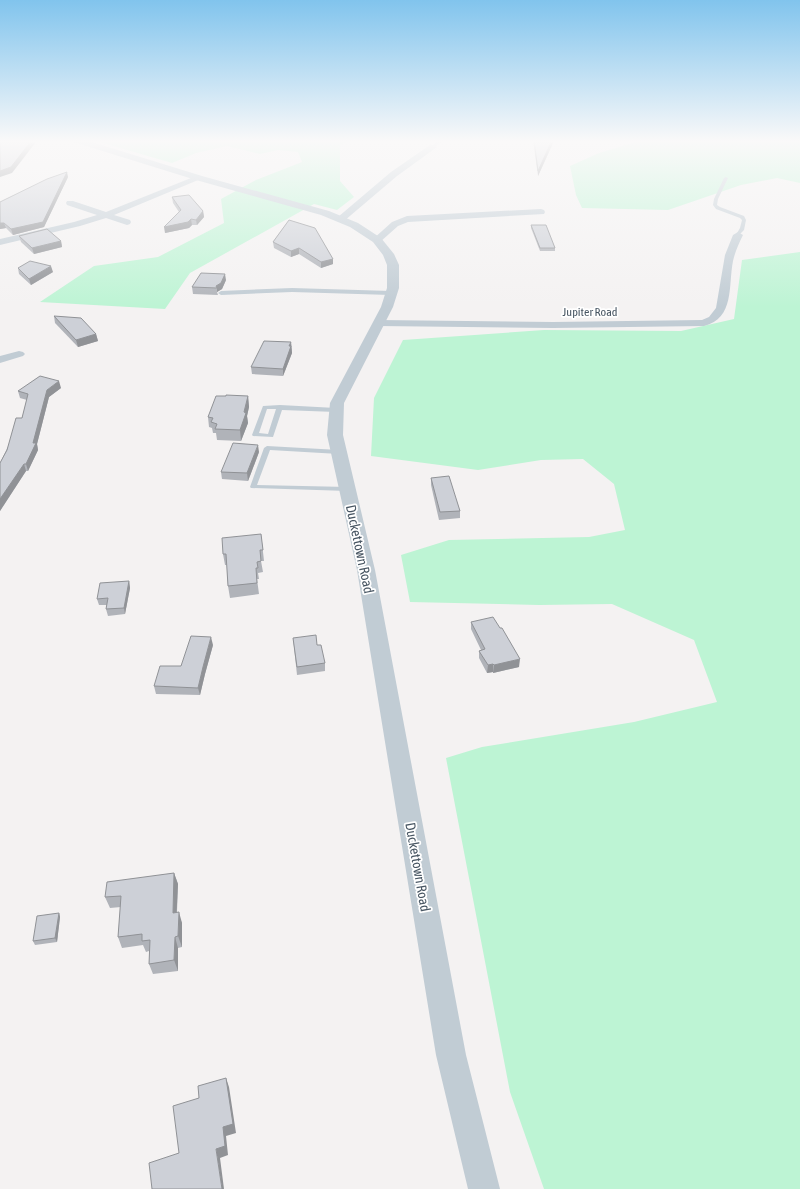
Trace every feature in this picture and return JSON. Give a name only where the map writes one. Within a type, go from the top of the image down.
[{"type":"street","points":[[0,242],[77,224],[106,215],[155,195]]},
{"type":"street","name":"Duckettown Road","points":[[265,195],[313,208],[341,219],[377,240],[388,254],[393,265],[394,276],[391,293],[386,306],[337,403],[335,435],[366,570],[451,1055],[484,1189]]},
{"type":"street","points":[[341,219],[369,195]]},
{"type":"street","points":[[70,203],[127,222]]},
{"type":"street","points":[[377,240],[395,224],[407,219],[541,212]]},
{"type":"street","name":"Jupiter Road","points":[[378,323],[553,325],[698,324],[714,318],[719,311],[725,296],[726,275],[731,250],[738,235]]},
{"type":"street","points":[[0,360],[19,354]]},
{"type":"lane","points":[[718,195],[715,205],[718,208],[735,214],[744,220],[742,230],[738,235]]},
{"type":"lane","points":[[221,293],[292,290],[391,293]]},
{"type":"lane","points":[[280,408],[271,436],[255,435],[265,408],[280,408],[336,410]]},
{"type":"lane","points":[[339,452],[267,448],[253,487],[348,489]]},
{"type":"green space","points":[[227,195],[353,195],[354,197],[337,210],[314,204],[190,273],[165,309],[40,302],[94,266],[158,257],[224,223],[221,199]]},
{"type":"green space","points":[[576,195],[710,195],[668,210],[582,208]]},
{"type":"green space","points":[[800,252],[800,1189],[544,1189],[510,1092],[446,758],[482,747],[634,722],[717,702],[694,640],[612,604],[539,605],[410,602],[401,555],[449,540],[589,537],[625,530],[614,484],[583,459],[541,460],[478,470],[371,456],[374,398],[403,340],[544,330],[681,331],[734,319],[742,260]]},
{"type":"building","points":[[13,195],[56,195],[43,222],[11,229],[4,223],[0,223],[0,202]]},
{"type":"building","points":[[189,195],[203,211],[196,220],[191,219],[188,222],[164,227],[181,210],[172,197]]},
{"type":"building","points":[[289,220],[315,228],[333,259],[321,262],[299,248],[291,251],[273,242]]},
{"type":"building","points":[[531,225],[546,225],[555,248],[540,248]]},
{"type":"building","points":[[47,229],[61,241],[32,248],[19,236]]},
{"type":"building","points":[[30,261],[51,266],[29,279],[18,268]]},
{"type":"building","points":[[201,273],[225,274],[221,283],[216,286],[217,288],[192,287]]},
{"type":"building","points":[[54,316],[81,318],[96,334],[76,340]]},
{"type":"building","points":[[264,341],[291,342],[283,369],[251,367]]},
{"type":"building","points":[[40,376],[59,381],[47,390],[33,443],[36,443],[26,464],[24,464],[0,499],[0,463],[7,450],[16,418],[22,418],[28,394],[18,391]]},
{"type":"building","points":[[216,396],[248,396],[244,412],[246,413],[240,430],[215,429],[217,424],[211,422],[213,418],[208,417]]},
{"type":"building","points":[[233,443],[258,445],[247,473],[221,472]]},
{"type":"building","points":[[449,476],[460,511],[440,512],[431,478]]},
{"type":"building","points":[[261,534],[263,550],[260,550],[261,561],[257,562],[257,583],[228,586],[226,554],[223,554],[222,538]]},
{"type":"building","points":[[129,581],[124,608],[106,609],[108,598],[97,599],[100,583]]},
{"type":"building","points":[[493,617],[500,628],[502,628],[520,659],[488,665],[479,651],[485,649],[471,622]]},
{"type":"building","points":[[316,635],[317,645],[321,645],[325,663],[297,667],[293,638]]},
{"type":"building","points":[[191,636],[211,637],[198,688],[154,686],[160,666],[181,666]]},
{"type":"building","points":[[174,873],[173,913],[179,912],[178,936],[175,937],[174,960],[149,964],[150,940],[142,941],[142,934],[118,937],[121,896],[105,897],[107,882]]},
{"type":"building","points":[[59,913],[55,938],[33,941],[37,916]]},
{"type":"building","points":[[226,1078],[233,1124],[223,1127],[225,1146],[216,1149],[222,1189],[152,1189],[149,1163],[179,1153],[173,1106],[199,1098],[198,1086]]}]
